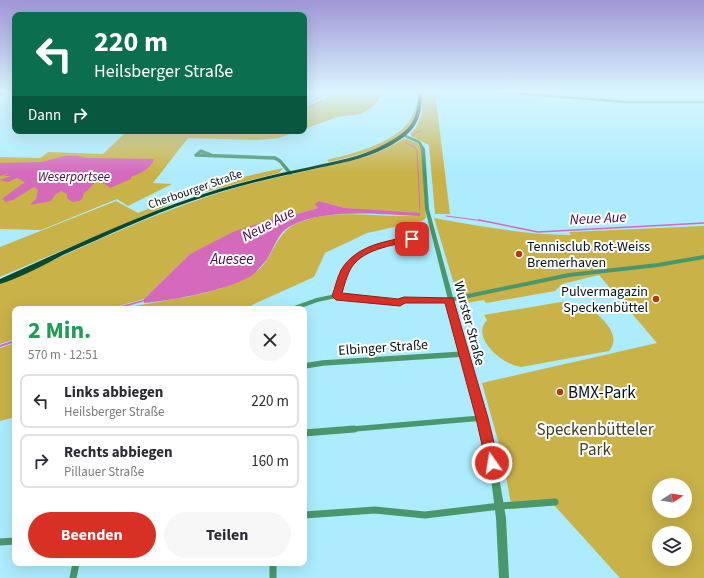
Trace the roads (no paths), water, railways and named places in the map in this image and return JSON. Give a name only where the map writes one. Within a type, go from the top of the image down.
[{"type":"main road","points":[[403,135],[417,119]]},
{"type":"main road","name":"Cherbourger Straße","points":[[0,282],[175,206],[232,187],[360,156],[388,145],[403,135]]},
{"type":"street","name":"Wurster Straße","points":[[403,135],[419,142],[423,149],[427,209],[449,300],[482,418],[494,471],[500,506],[504,578]]},
{"type":"street","points":[[211,155],[275,158],[280,161],[290,173]]},
{"type":"street","points":[[336,296],[345,271],[353,260],[359,255],[382,245],[420,238]]},
{"type":"street","points":[[301,306],[336,296],[400,302],[404,300],[449,300],[569,275],[658,265],[704,257]]},
{"type":"street","name":"Elbinger Straße","points":[[307,366],[331,362],[464,354]]},
{"type":"street","points":[[307,433],[482,418]]},
{"type":"street","points":[[307,515],[375,510],[425,515],[500,506],[555,502]]},
{"type":"street","points":[[0,542],[12,541]]},
{"type":"street","points":[[73,578],[75,566]]},
{"type":"street","points":[[273,566],[274,578]]},
{"type":"water","name":"Weserportsee","points":[[65,156],[88,158],[154,159],[151,165],[145,170],[131,177],[131,179],[110,188],[105,184],[96,181],[84,193],[82,199],[79,201],[72,202],[67,198],[67,194],[61,191],[55,195],[51,201],[30,205],[36,199],[38,190],[34,187],[13,200],[6,202],[2,199],[25,182],[17,178],[8,182],[0,180],[11,176],[4,176],[9,173],[0,176],[0,163],[41,162]]},
{"type":"water","name":"Auesee","points":[[319,201],[345,208],[420,213],[420,216],[336,214],[303,221],[289,227],[281,234],[266,260],[255,273],[246,279],[202,293],[170,300],[144,303],[144,299],[190,254],[233,232],[269,220],[318,208],[315,204]]},
{"type":"waterway","points":[[413,136],[417,132],[421,131]]},
{"type":"waterway","points":[[407,140],[406,143],[415,147],[417,150],[420,210]]},
{"type":"waterway","name":"Neue Aue","points":[[446,216],[484,221]]},
{"type":"waterway","name":"Neue Aue","points":[[479,220],[484,221]]},
{"type":"waterway","name":"Neue Aue","points":[[484,221],[538,232],[704,223]]},
{"type":"waterway","name":"Neue Aue","points":[[124,306],[146,300]]},
{"type":"waterway","name":"Neue Aue","points":[[0,346],[12,342]]},
{"type":"place","name":"Tennisclub Rot-Weiss Bremerhaven","points":[[519,254]]},
{"type":"place","name":"Pulvermagazin Speckenbüttel","points":[[656,299]]},
{"type":"place","name":"BMX-Park","points":[[560,392]]},
{"type":"park label","name":"Speckenbütteler Park","points":[[595,439]]}]
